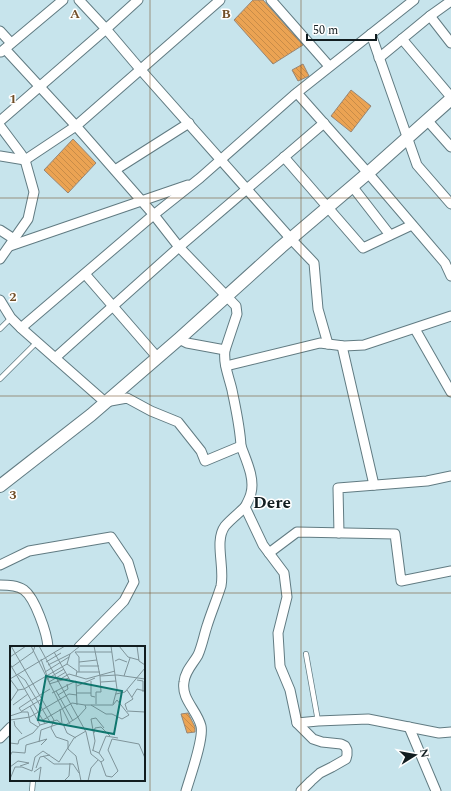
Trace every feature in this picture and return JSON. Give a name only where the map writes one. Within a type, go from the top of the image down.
[{"type":"street","points":[[5,48],[63,0]]},
{"type":"street","points":[[79,0],[314,263],[318,309],[328,344]]},
{"type":"street","points":[[0,122],[138,0]]},
{"type":"street","points":[[271,0],[329,66]]},
{"type":"street","points":[[21,328],[154,215],[195,183],[329,66],[414,0]]},
{"type":"street","points":[[0,156],[25,160],[76,126],[216,1]]},
{"type":"street","points":[[379,58],[430,16],[451,1]]},
{"type":"street","points":[[430,16],[451,43]]},
{"type":"street","points":[[0,31],[5,48],[115,170],[154,215],[179,247],[236,306],[237,314],[224,355],[240,424],[241,446],[252,482],[251,494],[245,507],[222,532],[220,541],[222,573],[220,587],[198,654],[184,678],[184,693],[198,717],[202,729],[201,740],[186,791]]},
{"type":"street","points":[[371,34],[417,165],[451,204]]},
{"type":"street","points":[[0,486],[91,415],[368,173],[451,98],[402,39]]},
{"type":"street","points":[[297,93],[412,225],[448,261],[451,276]]},
{"type":"street","points":[[427,120],[451,147]]},
{"type":"street","points":[[115,170],[188,123]]},
{"type":"street","points":[[56,358],[246,188],[324,123]]},
{"type":"street","points":[[0,126],[25,160],[34,192],[28,219],[0,260]]},
{"type":"street","points":[[284,156],[363,248],[412,225]]},
{"type":"street","points":[[12,242],[195,183]]},
{"type":"street","points":[[352,186],[390,235]]},
{"type":"street","points":[[0,230],[12,242]]},
{"type":"street","points":[[85,274],[114,305],[157,357]]},
{"type":"street","points":[[0,300],[11,318],[21,328],[106,402]]},
{"type":"street","points":[[226,366],[320,343],[342,346],[364,345],[451,316]]},
{"type":"street","points":[[415,329],[451,392]]},
{"type":"street","points":[[179,339],[187,343],[225,350]]},
{"type":"street","points":[[342,346],[374,485]]},
{"type":"street","points":[[106,402],[127,398],[178,422],[201,451],[205,461],[241,446]]},
{"type":"street","points":[[339,533],[338,488],[427,481],[451,476]]},
{"type":"street","points":[[245,507],[263,545],[284,573],[287,597],[278,633],[280,666],[290,690],[296,723],[313,739],[322,742],[341,744],[345,746],[347,750],[346,759],[310,781],[301,791]]},
{"type":"street","points":[[269,553],[297,532],[395,534],[401,581],[451,571]]},
{"type":"street","points":[[0,565],[29,550],[111,537],[128,562],[134,582],[124,601],[80,646]]},
{"type":"street","points":[[0,585],[18,587],[25,591],[32,599],[44,627],[48,646]]},
{"type":"street","points":[[296,723],[368,719],[439,733],[451,732]]},
{"type":"street","points":[[409,726],[436,791]]},
{"type":"street","points":[[0,738],[10,728]]},
{"type":"lane","points":[[0,329],[11,318]]},
{"type":"lane","points":[[0,379],[38,342]]},
{"type":"lane","points":[[306,654],[318,721]]},
{"type":"lane","points":[[32,791],[33,781]]},
{"type":"building","points":[[253,0],[263,0],[303,45],[273,64],[234,20]]},
{"type":"building","points":[[303,64],[309,76],[298,81],[292,70]]},
{"type":"building","points":[[351,90],[371,106],[351,132],[331,116]]},
{"type":"building","points":[[73,139],[96,163],[68,193],[44,170]]},
{"type":"building","points":[[188,713],[195,727],[195,732],[187,733],[181,714]]},
{"type":"district","name":"Dere","points":[[272,502]]}]
